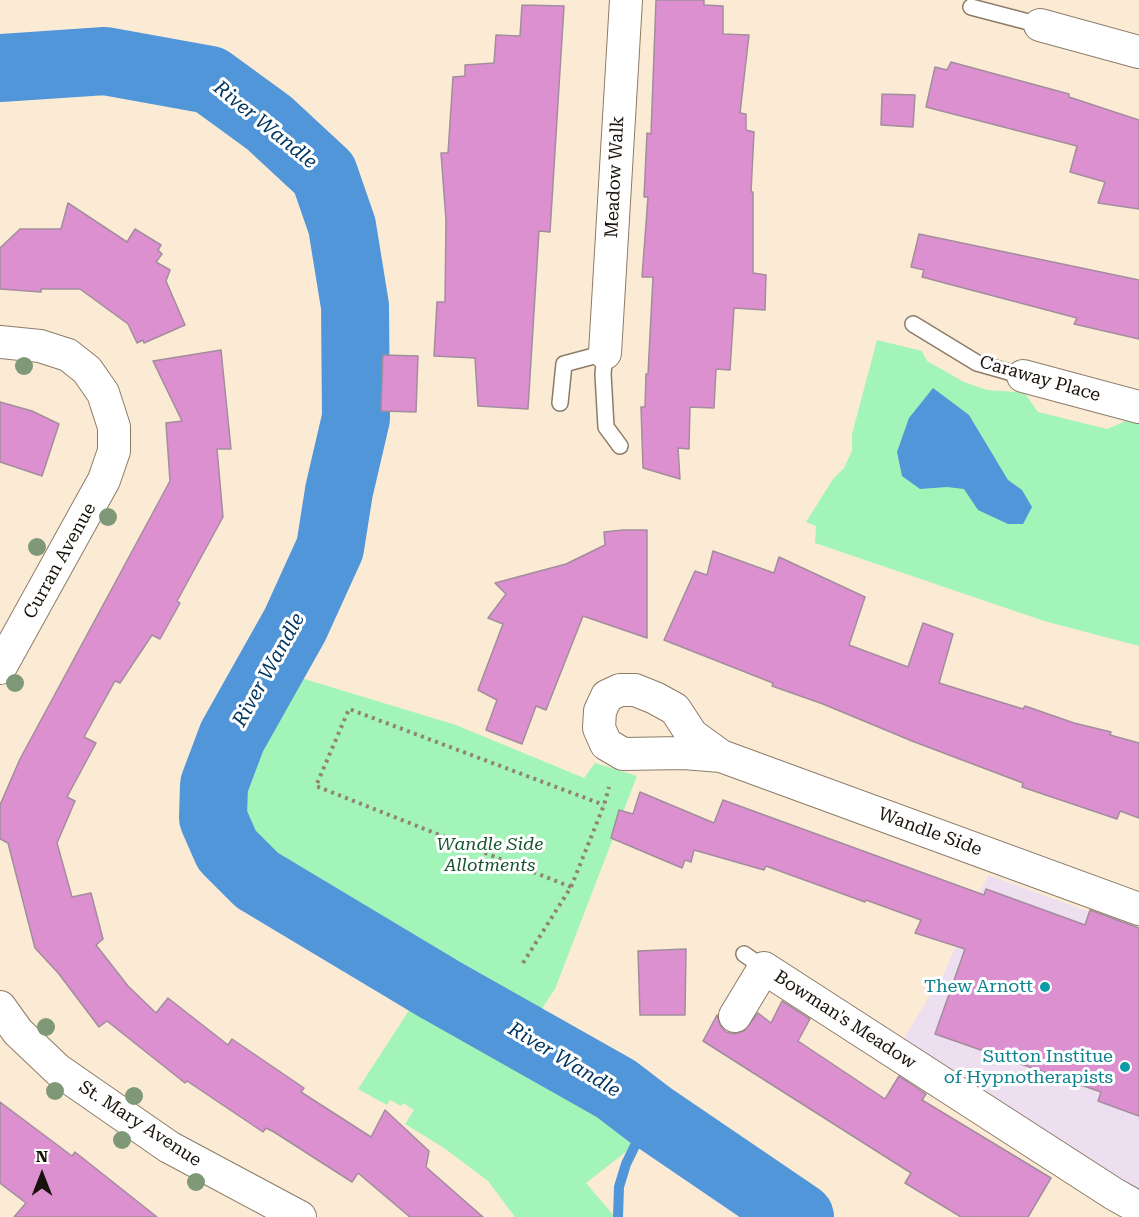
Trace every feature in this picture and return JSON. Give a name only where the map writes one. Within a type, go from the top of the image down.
[{"type":"street","name":"Meadow Walk","points":[[605,353],[626,0]]},
{"type":"street","points":[[1041,25],[1139,52]]},
{"type":"street","name":"Curran Avenue","points":[[0,342],[40,346],[68,355],[87,370],[103,393],[114,427],[114,451],[104,480],[0,668]]},
{"type":"street","name":"Caraway Place","points":[[1023,375],[1139,407]]},
{"type":"street","name":"Wandle Side","points":[[721,756],[692,735],[675,709],[636,690],[620,690],[607,696],[600,711],[599,728],[606,744],[623,754],[684,753],[721,756],[1139,909]]},
{"type":"street","name":"Bowman's Meadow","points":[[735,1016],[754,961],[1139,1208]]},
{"type":"street","name":"St. Mary Avenue","points":[[0,1007],[18,1032],[58,1070],[169,1147],[300,1217]]},
{"type":"lane","points":[[971,7],[1041,25]]},
{"type":"lane","name":"Caraway Place","points":[[913,324],[977,363],[1023,375]]},
{"type":"lane","points":[[560,403],[564,364],[605,353],[603,374],[606,427],[620,446]]},
{"type":"path","points":[[571,887],[316,786],[349,709],[604,805]]},
{"type":"path","points":[[523,963],[571,887],[604,805],[618,751]]},
{"type":"shaded area","points":[[988,875],[1139,930],[1139,1190],[902,1041],[944,973]]},
{"type":"green space","points":[[877,340],[922,351],[927,361],[964,382],[987,390],[1017,392],[1026,395],[1038,412],[1107,429],[1128,420],[1139,423],[1139,646],[1044,621],[815,543],[816,526],[806,522],[833,479],[844,468],[852,451],[852,434]]},
{"type":"green space","name":"Wandle Side Allotments","points":[[288,674],[456,725],[584,778],[595,763],[637,776],[555,989],[541,1010],[258,845],[238,827],[229,802],[233,779]]},
{"type":"green space","points":[[419,995],[518,1053],[645,1137],[586,1183],[615,1217],[515,1217],[488,1181],[444,1148],[405,1124],[414,1110],[403,1103],[401,1106],[390,1100],[387,1105],[358,1089]]},
{"type":"water","points":[[933,388],[969,415],[1008,480],[1022,490],[1032,507],[1023,524],[1008,524],[978,510],[964,489],[947,487],[920,489],[902,476],[897,452],[909,418]]},
{"type":"building","points":[[656,0],[704,0],[704,5],[723,6],[723,34],[749,35],[740,113],[746,114],[746,130],[754,132],[751,192],[753,192],[753,273],[766,275],[765,310],[734,308],[730,370],[716,369],[714,408],[690,407],[689,449],[678,448],[680,479],[643,468],[641,407],[645,407],[653,277],[642,277],[648,197],[644,197],[647,133],[651,134]]},
{"type":"building","points":[[522,5],[564,6],[550,232],[539,231],[528,409],[478,406],[475,358],[434,356],[437,302],[445,302],[446,220],[441,153],[448,153],[453,77],[465,76],[465,65],[494,63],[496,35],[520,36]]},
{"type":"building","points":[[951,62],[1069,94],[1069,97],[1139,120],[1139,209],[1098,203],[1105,182],[1070,172],[1077,146],[926,107],[935,67],[947,70]]},
{"type":"building","points":[[882,94],[915,95],[913,127],[881,125]]},
{"type":"building","points":[[68,203],[127,242],[135,229],[161,245],[158,250],[162,254],[156,262],[170,270],[166,281],[185,325],[144,343],[143,340],[137,343],[128,324],[80,289],[41,289],[41,292],[0,289],[0,248],[20,229],[61,229]]},
{"type":"building","points":[[919,234],[1139,280],[1139,339],[1074,324],[1077,318],[922,277],[924,270],[911,267]]},
{"type":"building","points":[[221,350],[231,449],[217,449],[223,517],[177,601],[180,603],[160,639],[152,635],[120,683],[115,681],[84,737],[96,743],[67,797],[75,801],[57,843],[72,897],[91,893],[103,939],[96,945],[128,986],[156,1013],[168,998],[228,1045],[232,1039],[304,1088],[301,1092],[371,1137],[385,1110],[429,1151],[426,1167],[483,1217],[410,1217],[358,1173],[352,1182],[274,1132],[266,1128],[263,1132],[187,1081],[185,1083],[107,1021],[99,1027],[59,974],[35,948],[8,843],[0,839],[0,805],[20,759],[170,481],[166,423],[182,421],[153,361]]},
{"type":"building","points":[[383,355],[418,356],[416,412],[381,411]]},
{"type":"building","points":[[0,402],[32,411],[59,424],[42,476],[0,462]]},
{"type":"building","points":[[647,530],[647,638],[583,616],[546,710],[536,706],[522,744],[486,730],[497,700],[478,690],[503,624],[488,618],[506,594],[495,583],[566,564],[605,545],[604,532]]},
{"type":"building","points":[[713,551],[774,573],[779,557],[865,597],[849,645],[908,667],[923,623],[953,634],[939,683],[1023,709],[1025,706],[1074,723],[1111,732],[1110,735],[1139,743],[1139,818],[1120,811],[1117,819],[1022,787],[1023,783],[772,686],[773,683],[664,640],[695,571],[707,575]]},
{"type":"building","points":[[640,792],[714,823],[723,800],[984,895],[986,889],[1085,925],[1090,910],[1139,928],[1139,1116],[1098,1101],[1101,1092],[935,1034],[965,949],[915,933],[921,920],[766,866],[764,870],[694,850],[691,862],[685,860],[682,868],[611,838],[619,810],[633,814]]},
{"type":"building","points":[[686,949],[685,1015],[640,1015],[638,951]]},
{"type":"building","points":[[782,1001],[810,1019],[798,1041],[885,1099],[899,1076],[926,1094],[922,1100],[1051,1178],[1028,1217],[961,1217],[905,1183],[911,1173],[703,1041],[717,1015],[720,1025],[726,1032],[735,1034],[744,1031],[758,1013],[771,1023]]},
{"type":"building","points":[[0,1102],[72,1156],[75,1152],[157,1217],[14,1217],[26,1203],[0,1183]]},
{"type":"waterway","name":"River Wandle","points":[[0,68],[105,61],[210,80],[269,123],[324,174],[342,226],[355,306],[356,418],[339,491],[330,548],[295,625],[232,737],[214,785],[213,818],[227,850],[257,880],[439,989],[616,1089],[650,1115],[800,1217]]},
{"type":"waterway","points":[[618,1217],[619,1187],[626,1164],[650,1115]]},
{"type":"place","name":"Thew Arnott","points":[[1045,987]]},
{"type":"place","name":"Sutton Institue of Hypnotherapists","points":[[1125,1067]]}]
